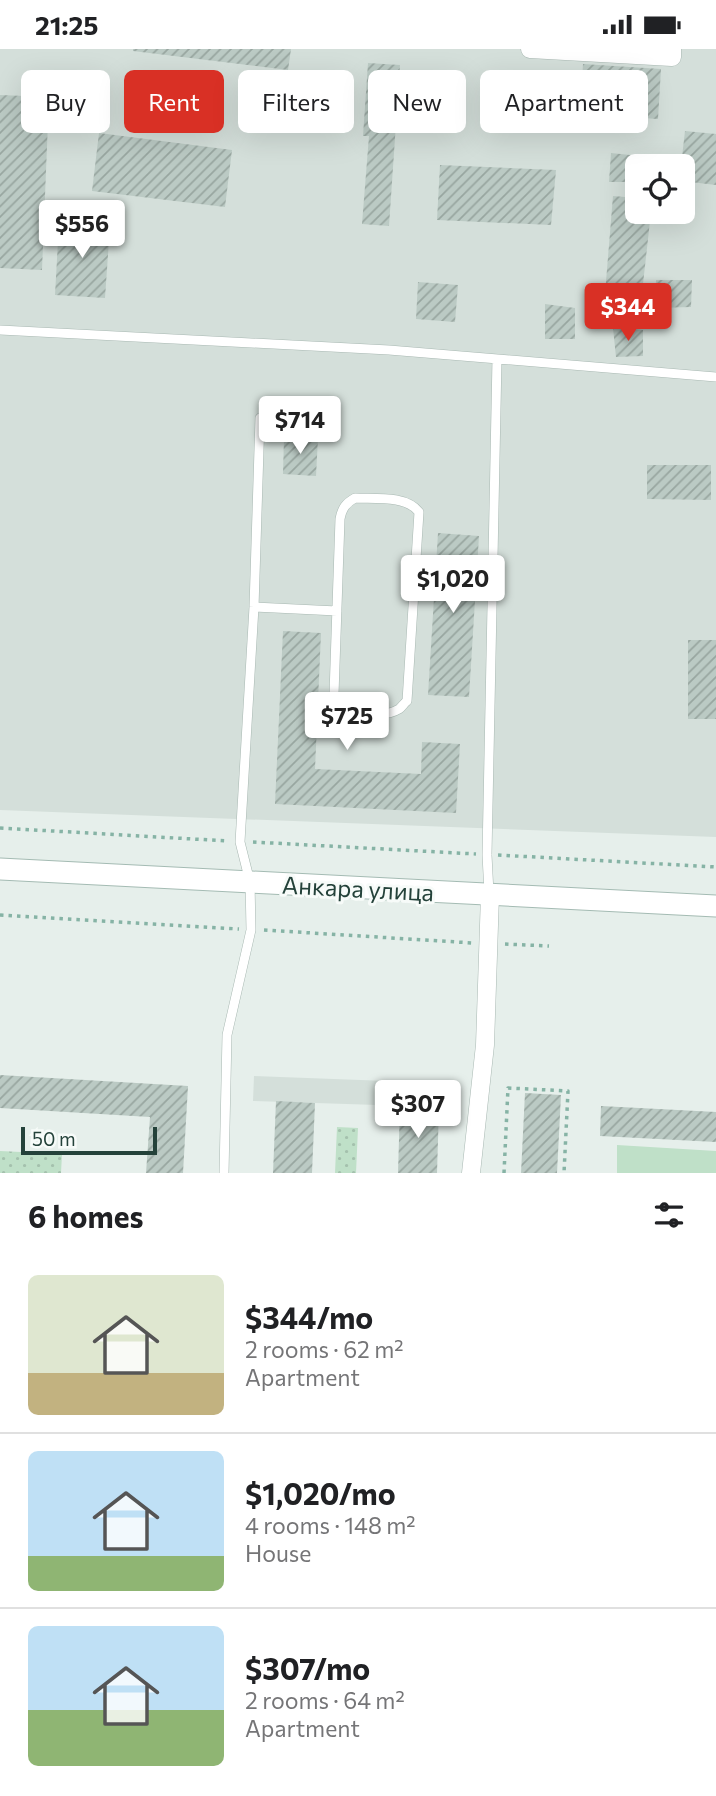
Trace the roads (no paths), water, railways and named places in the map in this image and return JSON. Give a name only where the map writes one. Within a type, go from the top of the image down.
[{"type":"main road","name":"Анкара улица","points":[[0,869],[716,907]]},
{"type":"street","points":[[530,49],[672,57],[672,49]]},
{"type":"street","points":[[471,1173],[485,1045],[490,895]]},
{"type":"lane","points":[[0,330],[389,350],[716,377]]},
{"type":"lane","points":[[490,895],[487,855],[497,359]]},
{"type":"lane","points":[[224,1173],[227,1035],[251,930],[250,882],[240,842],[254,607],[260,418]]},
{"type":"lane","points":[[355,498],[404,501],[414,505],[419,512],[409,678],[407,701],[398,710],[378,714],[351,712],[338,705],[334,694],[337,611],[341,511],[355,498]]},
{"type":"lane","points":[[254,607],[337,611]]}]
